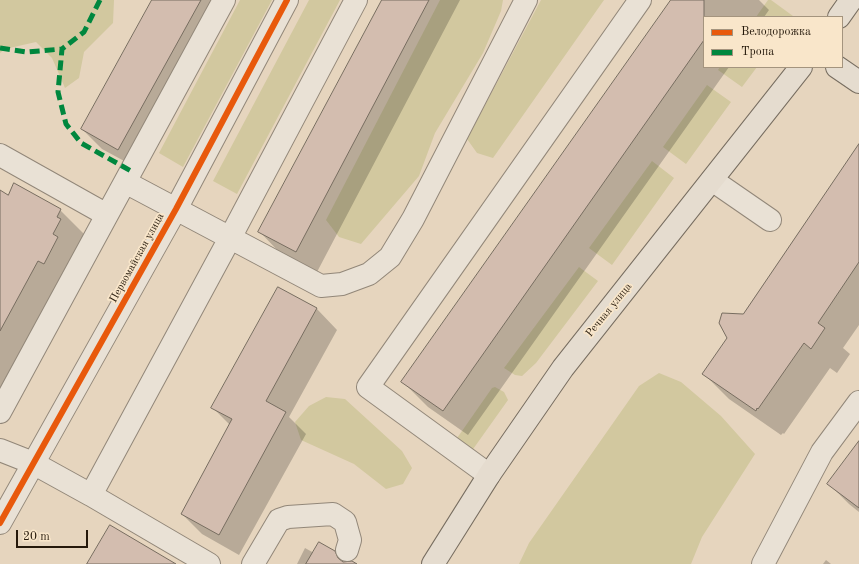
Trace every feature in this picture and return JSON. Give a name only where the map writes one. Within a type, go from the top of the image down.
[{"type":"main road","points":[[840,16],[851,0]]},
{"type":"main road","name":"Речная улица","points":[[433,564],[489,475],[563,368],[800,68]]},
{"type":"main road","points":[[838,68],[859,82]]},
{"type":"street","points":[[0,412],[224,0]]},
{"type":"street","name":"Первомайская улица","points":[[0,523],[176,209],[287,0]]},
{"type":"street","points":[[90,495],[230,238],[356,0]]},
{"type":"street","points":[[125,182],[321,286],[342,284],[369,274],[390,257],[413,219],[526,0]]},
{"type":"street","points":[[489,475],[368,387],[640,0]]},
{"type":"street","points":[[0,155],[107,215]]},
{"type":"street","points":[[712,180],[770,220]]},
{"type":"street","points":[[763,564],[822,452],[859,402]]},
{"type":"street","points":[[0,450],[33,463],[209,564]]},
{"type":"street","points":[[253,564],[279,520],[288,517],[333,514],[345,522],[350,540],[347,550]]},
{"type":"shaded area","points":[[0,0],[114,0],[113,23],[84,52],[79,78],[65,88],[52,58],[36,42],[5,49],[0,53]]},
{"type":"shaded area","points":[[240,0],[272,0],[183,167],[159,153]]},
{"type":"shaded area","points":[[309,0],[340,0],[237,194],[213,181]]},
{"type":"shaded area","points":[[440,0],[503,0],[501,11],[483,53],[435,133],[419,176],[361,244],[339,237],[326,220]]},
{"type":"shaded area","points":[[541,0],[604,0],[493,158],[477,153],[467,139]]},
{"type":"shaded area","points":[[768,0],[771,0],[793,16],[757,16]]},
{"type":"shaded area","points":[[719,68],[756,68],[742,87],[718,70]]},
{"type":"shaded area","points":[[707,85],[731,102],[686,164],[663,147]]},
{"type":"shaded area","points":[[652,161],[674,178],[612,265],[589,248]]},
{"type":"shaded area","points":[[579,267],[598,281],[536,363],[522,376],[515,375],[504,368]]},
{"type":"shaded area","points":[[659,373],[681,382],[721,416],[755,454],[702,537],[691,564],[519,564],[529,543],[639,386]]},
{"type":"shaded area","points":[[495,387],[504,392],[508,400],[471,452],[455,441],[492,388]]},
{"type":"shaded area","points":[[326,397],[345,399],[402,451],[412,468],[403,484],[386,489],[354,464],[301,440],[295,422],[309,406]]},
{"type":"building","points":[[152,0],[201,0],[118,150],[81,129]]},
{"type":"building","points":[[382,0],[429,0],[296,252],[258,232]]},
{"type":"building","points":[[671,0],[704,0],[703,41],[443,411],[401,382]]},
{"type":"building","points":[[859,144],[859,262],[818,323],[825,328],[811,349],[804,343],[756,411],[702,374],[727,338],[719,323],[722,313],[743,314]]},
{"type":"building","points":[[14,183],[61,209],[57,217],[61,219],[53,234],[58,237],[44,264],[38,261],[0,331],[0,190],[8,195]]},
{"type":"building","points":[[278,287],[317,308],[266,401],[286,412],[219,535],[181,514],[232,419],[211,408]]},
{"type":"building","points":[[859,441],[859,508],[827,484]]},
{"type":"building","points":[[110,525],[176,564],[87,564]]},
{"type":"building","points":[[319,542],[335,551],[338,558],[343,562],[352,561],[357,564],[306,564]]},
{"type":"marked path","points":[[100,0],[84,32],[62,49],[58,92],[66,124],[81,143],[131,171]]},
{"type":"marked path","points":[[0,48],[27,52],[62,49]]},
{"type":"cycle path","points":[[0,523],[176,209],[287,0]]}]
